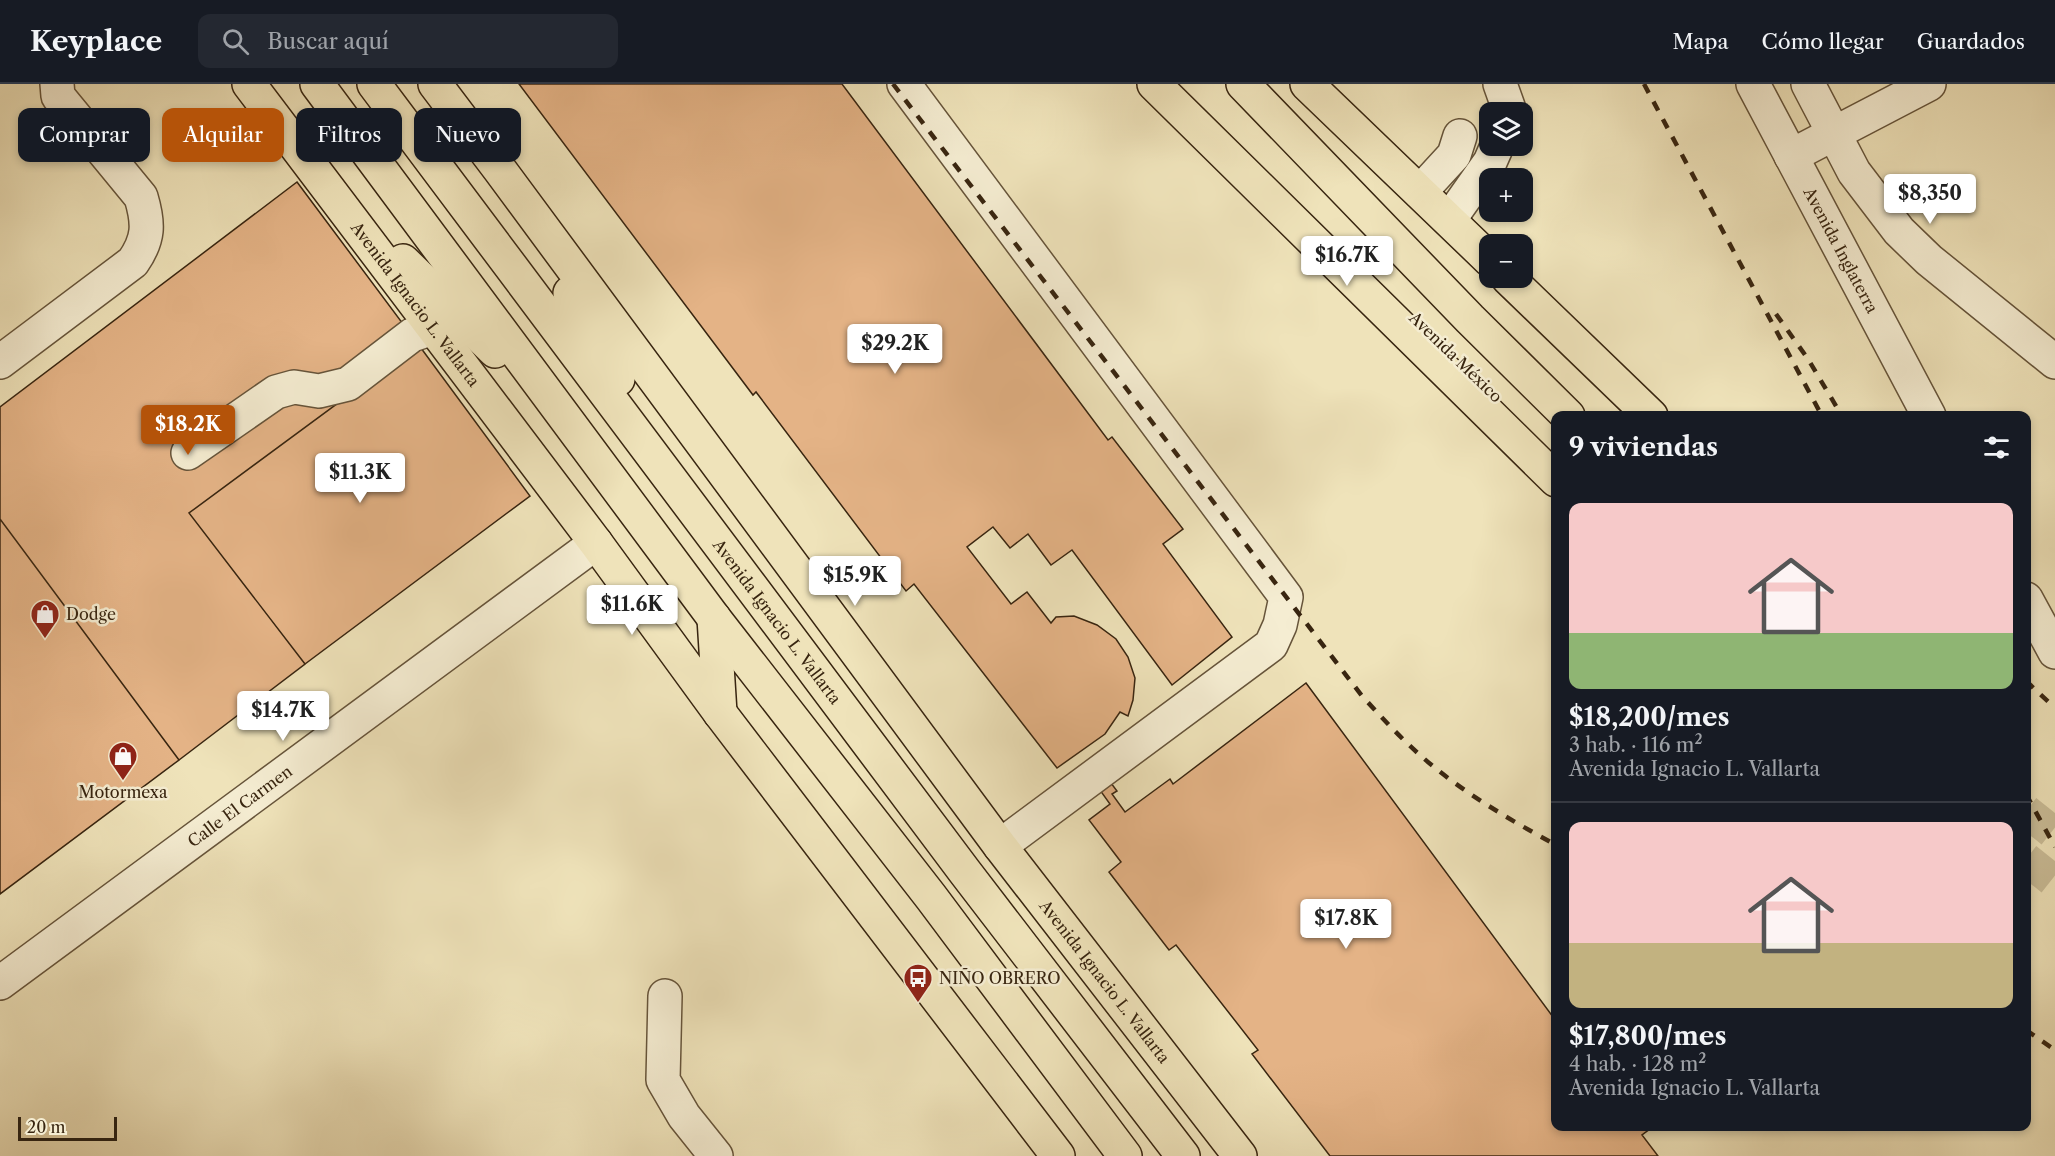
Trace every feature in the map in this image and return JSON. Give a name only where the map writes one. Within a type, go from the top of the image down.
[{"type":"main road","name":"Avenida Ignacio L. Vallarta","points":[[249,84],[596,543],[720,713],[1058,1156]]},
{"type":"main road","points":[[317,84],[714,618],[931,897],[1125,1156]]},
{"type":"main road","name":"Avenida Ignacio L. Vallarta","points":[[374,84],[681,490],[965,872],[1184,1156]]},
{"type":"main road","name":"Avenida Ignacio L. Vallarta","points":[[435,84],[1000,846],[1240,1156]]},
{"type":"main road","points":[[1154,84],[1551,475]]},
{"type":"main road","name":"Avenida México","points":[[1175,84],[1551,449]]},
{"type":"main road","points":[[1243,84],[1470,319],[1563,411]]},
{"type":"main road","points":[[1307,84],[1479,249]]},
{"type":"main road","points":[[500,170],[681,490]]},
{"type":"main road","points":[[321,179],[571,427]]},
{"type":"main road","points":[[1518,288],[1646,411]]},
{"type":"main road","points":[[714,618],[720,713]]},
{"type":"street","points":[[0,362],[133,262],[142,249],[147,230],[146,214],[141,197],[58,96],[57,84]]},
{"type":"street","points":[[904,84],[1286,597],[1280,626],[1271,645],[1000,846]]},
{"type":"street","points":[[1500,84],[1506,102]]},
{"type":"street","name":"Avenida Inglaterra","points":[[1753,84],[1926,411]]},
{"type":"street","points":[[1808,84],[1854,172],[1899,231],[1929,260],[2055,362]]},
{"type":"street","points":[[1791,156],[1929,84]]},
{"type":"street","points":[[1420,192],[1454,155],[1460,136]]},
{"type":"street","points":[[1449,220],[1493,156]]},
{"type":"street","points":[[188,453],[276,392],[294,387],[319,391],[348,384],[411,335],[433,328]]},
{"type":"street","name":"Calle El Carmen","points":[[0,983],[596,543]]},
{"type":"street","points":[[2031,608],[2055,652]]},
{"type":"street","points":[[665,996],[663,1080],[684,1116],[716,1156]]},
{"type":"building","points":[[519,84],[842,84],[1108,440],[1112,437],[1183,529],[1163,544],[1232,637],[1172,685],[1072,550],[1051,565],[1028,534],[1010,548],[993,527],[967,547],[1011,604],[1027,592],[1051,623],[1056,617],[1074,616],[1097,625],[1116,639],[1128,657],[1135,678],[1133,700],[1128,716],[1120,712],[1105,734],[1057,768],[914,584],[906,591],[756,392],[753,395]]},
{"type":"building","points":[[297,182],[418,344],[189,513],[305,664],[179,760],[0,519],[0,407]]},
{"type":"building","points":[[418,344],[530,496],[305,664],[189,513]]},
{"type":"building","name":"Dodge","points":[[0,519],[179,760],[0,894]]},
{"type":"building","points":[[1306,683],[1551,1014],[1551,1131],[1647,1131],[1642,1135],[1658,1156],[1330,1156],[1252,1054],[1258,1050],[1176,945],[1169,950],[1109,872],[1121,862],[1089,820],[1110,804],[1092,779],[1102,771],[1117,791],[1112,794],[1125,812],[1170,779],[1173,784]]},
{"type":"tunnel","points":[[2031,815],[2055,834]]},
{"type":"tunnel","points":[[2031,863],[2055,882]]},
{"type":"railway","points":[[893,84],[1362,696],[1401,737],[1441,773],[1497,811],[1551,842]]},
{"type":"railway","points":[[1644,84],[1819,411]]},
{"type":"railway","points":[[1776,314],[1808,359],[1839,411]]},
{"type":"railway","points":[[2031,686],[2055,708]]},
{"type":"railway","points":[[2031,803],[2055,847]]},
{"type":"railway","points":[[2031,1033],[2055,1050]]},
{"type":"place","name":"Dodge","points":[[45,640]]},
{"type":"place","name":"Motormexa","points":[[123,782]]},
{"type":"place","name":"NIÑO OBRERO","points":[[918,1004]]}]
